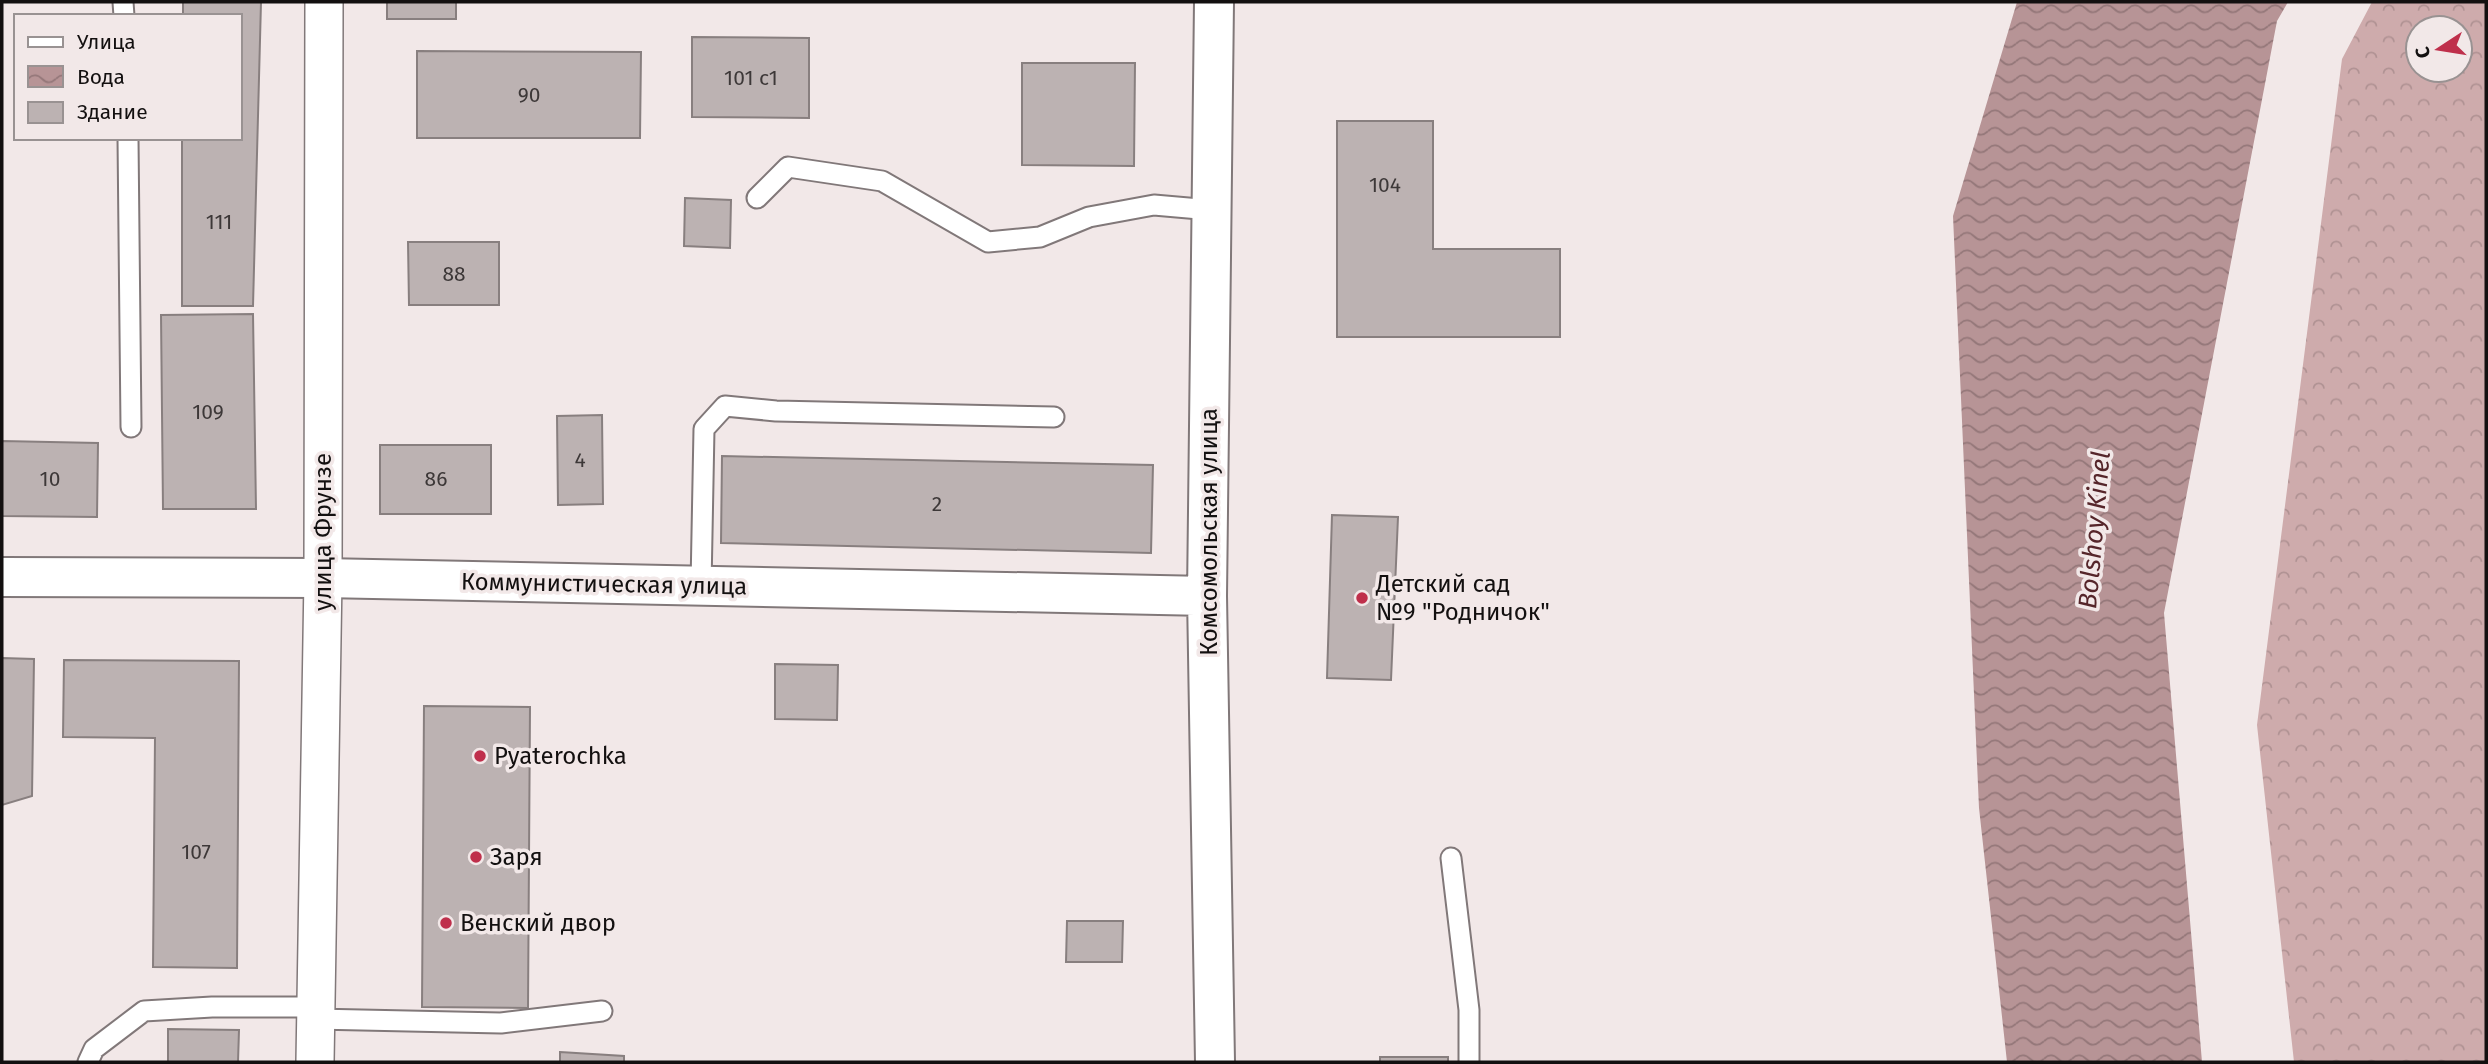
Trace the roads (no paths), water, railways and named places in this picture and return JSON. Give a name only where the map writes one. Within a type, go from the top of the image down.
[{"type":"street","name":"улица Фрунзе","points":[[315,1062],[323,578],[324,2]]},
{"type":"street","name":"Комсомольская улица","points":[[1214,2],[1207,596],[1215,1062]]},
{"type":"street","name":"Коммунистическая улица","points":[[2,577],[323,578],[1207,596]]},
{"type":"lane","points":[[128,140],[131,427]]},
{"type":"lane","points":[[757,198],[788,167],[882,181],[988,242],[1040,237],[1089,217],[1154,205],[1211,210]]},
{"type":"lane","points":[[701,586],[704,429],[725,406],[776,411],[1054,417]]},
{"type":"lane","points":[[1451,858],[1469,1010],[1469,1062]]},
{"type":"lane","points":[[88,1062],[94,1049],[144,1011],[212,1007],[500,1023],[602,1011]]},
{"type":"water","name":"Bolshoy Kinel","points":[[2017,2],[2288,2],[2277,21],[2164,613],[2202,1062],[2007,1062],[1979,808],[1953,216]]},
{"type":"place","name":"Детский сад №9 \"Родничок\"","points":[[1362,598]]},
{"type":"place","name":"Pyaterochka","points":[[480,756]]},
{"type":"place","name":"Заря","points":[[476,857]]},
{"type":"place","name":"Венский двор","points":[[446,923]]}]
